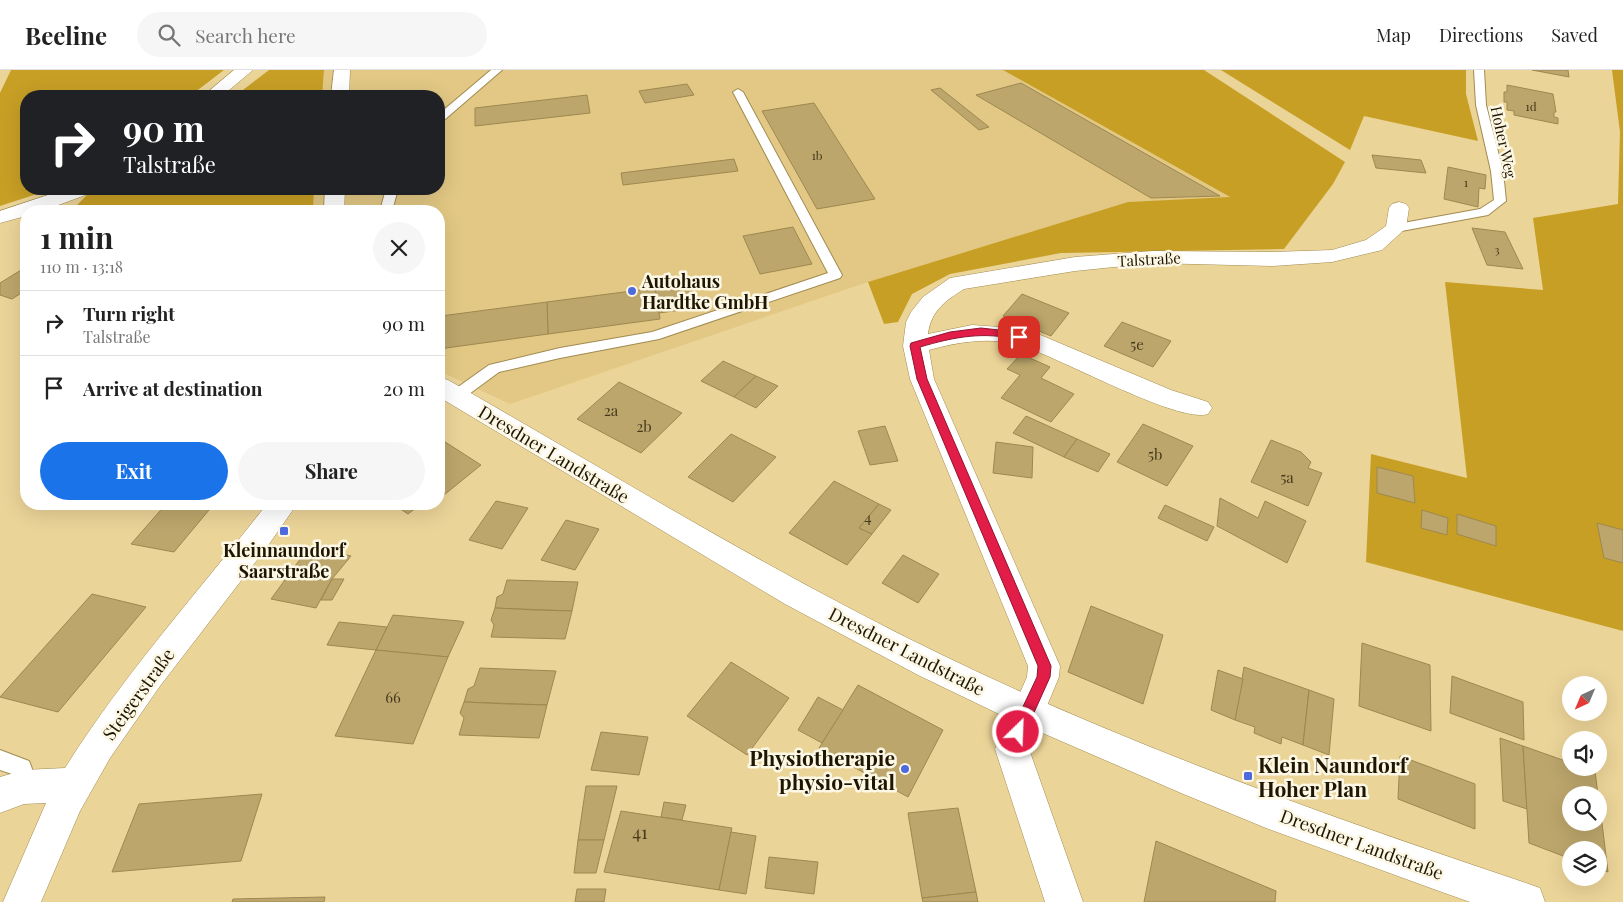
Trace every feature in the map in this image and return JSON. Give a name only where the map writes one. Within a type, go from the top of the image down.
[{"type":"street","points":[[220,90],[245,70]]},
{"type":"street","points":[[340,90],[342,70]]},
{"type":"street","points":[[49,205],[71,195]]},
{"type":"street","points":[[0,216],[20,212]]},
{"type":"street","name":"Talstraße","points":[[1064,902],[1012,749],[1043,677],[1044,666],[922,379],[915,346],[918,318],[924,308],[945,290],[958,283],[1075,264],[1153,257],[1273,260],[1332,256],[1374,245],[1397,218]]},
{"type":"street","points":[[915,346],[950,335],[981,331],[1008,334],[1030,340],[1162,396],[1199,408]]},
{"type":"street","name":"Dresdner Landstraße","points":[[447,391],[723,554],[850,624],[1028,710],[1218,791],[1400,859],[1526,902]]},
{"type":"street","name":"Steigerstraße","points":[[22,902],[52,829],[75,785],[124,709],[278,510]]},
{"type":"street","points":[[12,791],[75,785]]},
{"type":"lane","points":[[445,114],[497,70]]},
{"type":"lane","name":"Hoher Weg","points":[[1397,218],[1484,212],[1500,201],[1497,171],[1481,105],[1479,70]]},
{"type":"lane","name":"Dresdner Landstraße","points":[[447,391],[494,368],[560,353],[654,336],[835,275],[738,92]]},
{"type":"lane","points":[[0,760],[22,768],[12,791]]},
{"type":"shaded area","points":[[11,70],[224,70],[198,90],[20,90],[20,195],[34,195],[0,206],[0,93]]},
{"type":"shaded area","points":[[269,70],[324,70],[322,90],[243,90]]},
{"type":"shaded area","points":[[324,70],[1003,70],[1231,198],[1128,202],[868,282],[510,404],[445,374],[445,205],[313,205],[314,195],[445,195],[445,90],[322,90]]},
{"type":"shaded area","points":[[1003,70],[1204,70],[1345,162],[1333,184],[1284,249],[1061,253],[950,274],[912,294],[898,322],[884,324],[868,282],[1128,202],[1230,197]]},
{"type":"shaded area","points":[[1221,70],[1466,70],[1466,94],[1478,141],[1364,116],[1350,150]]},
{"type":"shaded area","points":[[1612,70],[1623,70],[1623,631],[1366,562],[1371,454],[1467,478],[1445,282],[1543,290],[1533,218],[1618,204],[1620,132]]},
{"type":"shaded area","points":[[87,195],[314,195],[313,205],[77,205]]},
{"type":"building","points":[[1532,70],[1568,70],[1569,77]]},
{"type":"building","points":[[1021,83],[1220,196],[1151,198],[976,95]]},
{"type":"building","points":[[687,84],[694,95],[645,103],[639,91]]},
{"type":"building","points":[[1507,85],[1553,94],[1556,112],[1554,112],[1554,117],[1558,118],[1558,124],[1514,115],[1514,111],[1507,110],[1507,102],[1504,102],[1504,92],[1507,92]]},
{"type":"building","points":[[940,88],[989,127],[979,130],[931,90]]},
{"type":"building","points":[[587,95],[590,113],[475,126],[475,108]]},
{"type":"building","points":[[814,103],[875,199],[817,209],[762,111]]},
{"type":"building","points":[[1372,155],[1421,160],[1426,173],[1376,168]]},
{"type":"building","points":[[734,159],[738,171],[623,185],[621,173]]},
{"type":"building","points":[[1448,167],[1486,175],[1485,189],[1479,188],[1478,207],[1444,199]]},
{"type":"building","points":[[793,227],[812,264],[760,274],[743,236]]},
{"type":"building","points":[[1472,228],[1505,232],[1523,269],[1487,265]]},
{"type":"building","points":[[20,271],[20,294],[12,299],[0,295],[0,283]]},
{"type":"building","points":[[690,283],[695,308],[659,313],[655,288]]},
{"type":"building","points":[[655,288],[660,319],[548,334],[547,302]]},
{"type":"building","points":[[1022,294],[1069,313],[1051,336],[1003,316]]},
{"type":"building","points":[[547,302],[548,334],[445,348],[445,315]]},
{"type":"building","points":[[1122,322],[1171,341],[1153,367],[1104,346]]},
{"type":"building","points":[[1021,354],[1050,367],[1041,378],[1074,394],[1051,422],[1001,398],[1020,375],[1007,369]]},
{"type":"building","points":[[723,361],[756,376],[734,397],[701,381]]},
{"type":"building","points":[[756,376],[778,386],[756,408],[734,397]]},
{"type":"building","points":[[619,382],[682,413],[641,453],[577,419]]},
{"type":"building","points":[[1026,416],[1077,439],[1064,457],[1013,433]]},
{"type":"building","points":[[1143,424],[1193,446],[1167,486],[1117,462]]},
{"type":"building","points":[[885,426],[898,461],[870,465],[858,431]]},
{"type":"building","points":[[731,434],[776,457],[733,502],[688,477]]},
{"type":"building","points":[[1077,439],[1110,454],[1098,472],[1064,457]]},
{"type":"building","points":[[1271,440],[1301,452],[1311,462],[1308,468],[1322,473],[1308,506],[1251,482]]},
{"type":"building","points":[[445,442],[481,465],[445,494]]},
{"type":"building","points":[[996,442],[1033,447],[1032,478],[993,473]]},
{"type":"building","points":[[1377,467],[1413,476],[1415,503],[1377,493]]},
{"type":"building","points":[[834,481],[879,504],[859,528],[872,534],[847,565],[789,533]]},
{"type":"building","points":[[1220,498],[1258,518],[1265,501],[1306,521],[1287,563],[1217,526]]},
{"type":"building","points":[[496,501],[528,508],[502,549],[469,540]]},
{"type":"building","points":[[879,504],[891,510],[872,534],[859,528]]},
{"type":"building","points":[[1165,505],[1214,527],[1207,541],[1158,518]]},
{"type":"building","points":[[161,510],[209,510],[174,552],[131,544]]},
{"type":"building","points":[[402,510],[413,510],[408,514]]},
{"type":"building","points":[[1422,510],[1448,518],[1447,535],[1421,528]]},
{"type":"building","points":[[1457,514],[1496,526],[1496,546],[1457,534]]},
{"type":"building","points":[[566,520],[599,529],[575,570],[541,560]]},
{"type":"building","points":[[1597,523],[1623,530],[1623,563],[1604,558]]},
{"type":"building","points":[[309,547],[351,556],[332,579],[316,608],[271,599]]},
{"type":"building","points":[[903,555],[939,574],[918,603],[882,583]]},
{"type":"building","points":[[332,579],[344,579],[332,600],[321,600]]},
{"type":"building","points":[[507,580],[578,582],[572,611],[495,608],[497,597],[503,594]]},
{"type":"building","points":[[92,594],[146,607],[58,712],[0,697]]},
{"type":"building","points":[[1091,606],[1163,635],[1143,704],[1068,672]]},
{"type":"building","points":[[495,608],[572,611],[565,639],[491,637],[494,625],[491,620]]},
{"type":"building","points":[[393,615],[464,622],[448,657],[376,650]]},
{"type":"building","points":[[339,622],[387,627],[376,650],[327,645]]},
{"type":"building","points":[[1362,643],[1430,665],[1431,731],[1359,706]]},
{"type":"building","points":[[376,650],[448,657],[413,744],[335,736]]},
{"type":"building","points":[[731,662],[789,698],[747,755],[687,716]]},
{"type":"building","points":[[1244,667],[1309,690],[1303,745],[1282,737],[1281,744],[1254,733],[1255,727],[1235,720]]},
{"type":"building","points":[[480,668],[556,671],[547,705],[464,702],[468,689],[474,686]]},
{"type":"building","points":[[1218,670],[1243,679],[1235,720],[1211,710]]},
{"type":"building","points":[[1452,676],[1523,702],[1524,740],[1450,713]]},
{"type":"building","points":[[858,685],[943,730],[908,797],[819,748]]},
{"type":"building","points":[[1309,690],[1334,699],[1329,755],[1303,745]]},
{"type":"building","points":[[818,697],[843,710],[822,743],[798,730]]},
{"type":"building","points":[[464,702],[547,705],[539,738],[459,735],[464,718],[460,713]]},
{"type":"building","points":[[601,732],[648,737],[639,775],[591,770]]},
{"type":"building","points":[[1500,738],[1523,746],[1527,809],[1503,801]]},
{"type":"building","points":[[1523,746],[1562,760],[1562,776],[1596,776],[1597,786],[1562,786],[1562,831],[1603,831],[1604,841],[1562,841],[1562,856],[1529,843]]},
{"type":"building","points":[[1400,756],[1475,784],[1475,829],[1398,799]]},
{"type":"building","points":[[586,786],[617,786],[604,840],[578,840]]},
{"type":"building","points":[[262,794],[241,861],[112,872],[139,804]]},
{"type":"building","points":[[664,802],[686,805],[682,820],[661,817]]},
{"type":"building","points":[[958,808],[976,892],[922,898],[908,813]]},
{"type":"building","points":[[621,811],[732,828],[719,890],[604,872]]},
{"type":"building","points":[[731,832],[756,836],[746,894],[719,890]]},
{"type":"building","points":[[578,840],[604,840],[596,873],[574,873]]},
{"type":"building","points":[[1156,841],[1276,891],[1275,902],[1144,902]]},
{"type":"building","points":[[769,857],[818,862],[814,894],[765,888]]},
{"type":"building","points":[[577,889],[606,889],[604,902],[575,902]]},
{"type":"building","points":[[976,892],[978,902],[923,902],[922,898]]},
{"type":"building","points":[[325,897],[324,902],[232,902],[233,899]]},
{"type":"place","name":"Autohaus Hardtke GmbH","points":[[632,291]]},
{"type":"place","name":"Kleinnaundorf Saarstraße","points":[[284,531]]},
{"type":"place","name":"Physiotherapie physio-vital","points":[[905,769]]},
{"type":"place","name":"Klein Naundorf Hoher Plan","points":[[1248,776]]},
{"type":"route","points":[[1018,732],[1043,677],[1044,666],[922,379],[915,346],[950,335],[981,331],[1019,337]]}]
